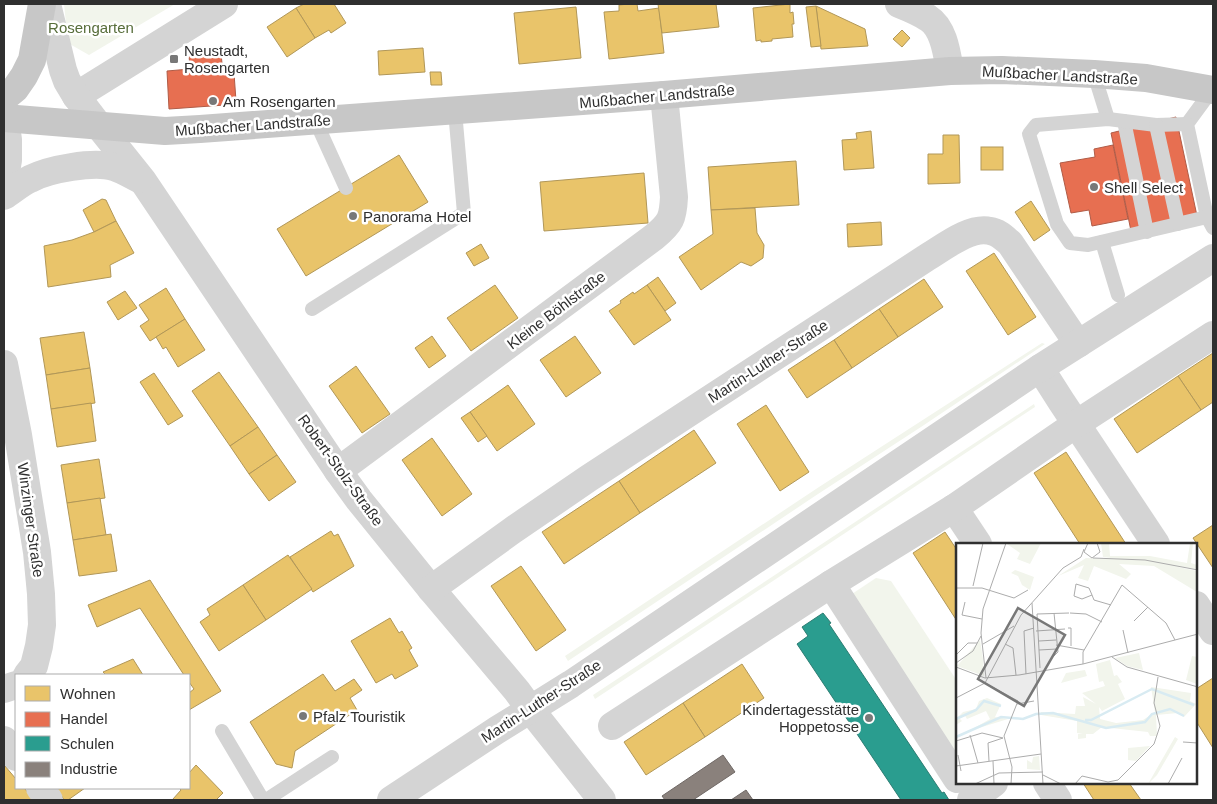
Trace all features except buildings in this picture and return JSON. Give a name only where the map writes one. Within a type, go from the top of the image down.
[{"type":"main road","points":[[4,111],[32,60],[42,4]]},
{"type":"main road","name":"Mußbacher Landstraße","points":[[4,111],[99,126],[165,130],[200,129],[664,96],[950,71],[1002,70],[1146,78],[1213,90]]},
{"type":"street","name":"Robert-Stolz-Straße","points":[[47,4],[64,70],[76,96],[143,181],[359,500],[517,691],[602,800]]},
{"type":"street","points":[[76,96],[224,4]]},
{"type":"street","points":[[900,4],[930,19],[939,31],[945,45],[950,71]]},
{"type":"street","name":"Kleine Böhlstraße","points":[[338,471],[666,227],[673,213],[674,197],[664,96]]},
{"type":"street","points":[[4,111],[8,140],[8,160],[4,183]]},
{"type":"street","points":[[4,196],[28,179],[50,170],[83,166],[110,166],[143,181]]},
{"type":"street","name":"Martin-Luther-Straße","points":[[431,589],[589,478],[961,236],[978,230],[1002,235],[1010,243],[1078,344]]},
{"type":"street","name":"Martin-Luther-Straße","points":[[391,800],[571,684],[1040,368],[1213,258]]},
{"type":"street","points":[[612,726],[831,584],[954,508],[1076,424],[1213,335]]},
{"type":"street","name":"Winzinger Straße","points":[[4,364],[20,444],[37,552],[41,594],[42,625],[39,646],[34,666],[28,674]]},
{"type":"street","points":[[1040,368],[1155,543]]},
{"type":"street","points":[[954,508],[977,543]]},
{"type":"street","points":[[831,584],[956,777]]},
{"type":"street","points":[[1197,607],[1213,632],[1197,643]]},
{"type":"street","points":[[4,740],[15,756]]},
{"type":"street","points":[[961,784],[971,800],[993,784]]},
{"type":"street","points":[[1048,784],[1058,800]]},
{"type":"street","points":[[41,789],[49,800]]},
{"type":"lane","points":[[1094,74],[1108,119]]},
{"type":"lane","points":[[1187,124],[1213,90]]},
{"type":"lane","points":[[312,309],[464,213],[455,111]]},
{"type":"lane","points":[[1108,119],[1156,124],[1187,124],[1210,222],[1178,224],[1088,245],[1070,243],[1057,224],[1028,134],[1036,125],[1108,119]]},
{"type":"lane","points":[[1124,121],[1147,232]]},
{"type":"lane","points":[[316,122],[346,188]]},
{"type":"lane","points":[[1156,124],[1178,224]]},
{"type":"lane","points":[[1102,242],[1118,295]]},
{"type":"lane","points":[[222,731],[264,800],[332,757]]},
{"type":"green space","name":"Rosengarten","points":[[64,4],[175,4],[89,55],[68,43]]},
{"type":"green space","points":[[1042,343],[1045,344],[568,661],[565,656],[819,487]]},
{"type":"green space","points":[[1034,404],[1035,407],[595,699],[593,695]]},
{"type":"green space","points":[[876,578],[891,581],[956,679],[956,753],[849,596]]},
{"type":"place","name":"Neustadt, Rosengarten","points":[[174,59]]},
{"type":"place","name":"Am Rosengarten","points":[[213,101]]},
{"type":"place","name":"Shell Select","points":[[1094,187]]},
{"type":"place","name":"Panorama Hotel","points":[[353,216]]},
{"type":"place","name":"Pfalz Touristik","points":[[303,716]]},
{"type":"place","name":"Kindertagesstätte Hoppetosse","points":[[869,718]]}]
